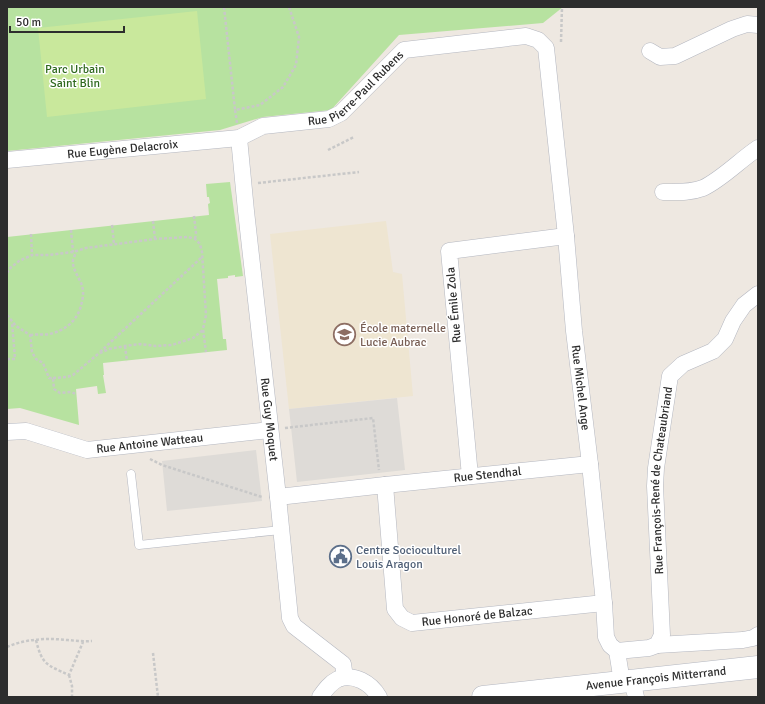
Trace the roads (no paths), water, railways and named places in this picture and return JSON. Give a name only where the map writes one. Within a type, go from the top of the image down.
[{"type":"main road","name":"Avenue François Mitterrand","points":[[482,697],[630,686],[758,667]]},
{"type":"street","points":[[650,51],[660,57],[674,56],[732,29],[747,24],[758,24]]},
{"type":"street","name":"Rue Pierre-Paul Rubens","points":[[239,138],[263,126],[330,119],[341,113],[404,50],[526,36],[538,40],[546,48],[551,89]]},
{"type":"street","name":"Rue Michel Ange","points":[[551,89],[574,331],[590,464],[604,603],[606,637],[610,644],[618,651]]},
{"type":"street","name":"Rue Eugène Delacroix","points":[[7,160],[239,138]]},
{"type":"street","name":"Rue Guy Moquet","points":[[239,138],[290,618],[294,626],[343,664],[345,677]]},
{"type":"street","points":[[663,192],[686,192],[702,188],[715,181],[758,148]]},
{"type":"street","name":"Rue Émile Zola","points":[[470,476],[449,251],[566,236]]},
{"type":"street","name":"Rue François-René de Chateaubriand","points":[[657,644],[662,635],[655,486],[656,468],[670,376],[683,364],[713,351],[725,339],[733,321],[744,305],[758,294]]},
{"type":"street","name":"Rue Antoine Watteau","points":[[7,432],[26,431],[86,450],[270,430]]},
{"type":"street","name":"Rue Stendhal","points":[[385,485],[590,464]]},
{"type":"street","points":[[278,497],[385,485]]},
{"type":"street","name":"Rue Honoré de Balzac","points":[[385,485],[395,609],[402,618],[412,623],[604,603]]},
{"type":"street","points":[[630,686],[618,651],[649,648],[657,644],[743,640],[753,638],[758,635]]},
{"type":"street","points":[[320,697],[329,686],[337,680],[345,677],[360,679],[369,684],[376,691],[379,697]]},
{"type":"lane","points":[[131,474],[139,545],[281,530]]},
{"type":"place","name":"École maternelle Lucie Aubrac","points":[[344,335]]},
{"type":"place","name":"Centre Socioculturel Louis Aragon","points":[[340,557]]},
{"type":"park label","name":"Parc Urbain Saint Blin","points":[[75,76]]}]
